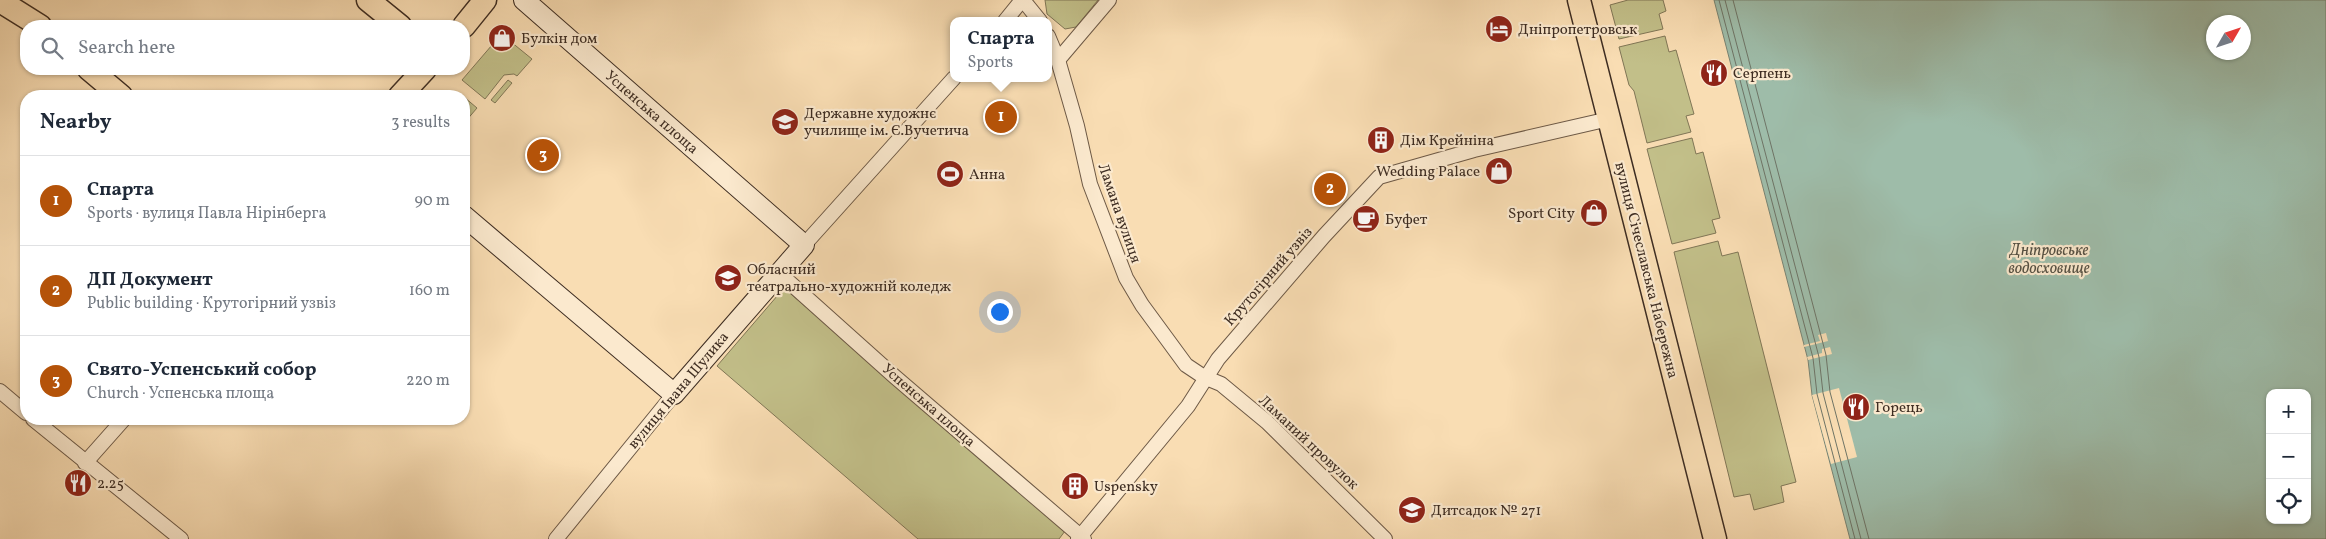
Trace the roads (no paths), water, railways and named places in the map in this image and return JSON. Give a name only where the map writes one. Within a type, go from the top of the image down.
[{"type":"main road","points":[[368,0],[391,20]]},
{"type":"main road","points":[[468,20],[485,0]]},
{"type":"main road","name":"вулиця Січеславська Набережна","points":[[1579,0],[1716,539]]},
{"type":"main road","points":[[2,1],[31,20]]},
{"type":"main road","points":[[96,75],[114,90]]},
{"type":"main road","points":[[402,90],[408,75]]},
{"type":"main road","points":[[406,90],[419,75]]},
{"type":"street","name":"Успенська площа","points":[[524,0],[804,245]]},
{"type":"street","points":[[1007,17],[1022,0],[1037,17]]},
{"type":"street","points":[[1058,60],[1109,0]]},
{"type":"street","name":"Ламана вулиця","points":[[1052,46],[1058,60],[1090,184],[1126,278],[1170,345],[1186,365],[1204,377]]},
{"type":"street","points":[[804,245],[950,82]]},
{"type":"street","name":"Крутогірний узвіз","points":[[1081,538],[1188,406],[1204,377],[1324,236],[1379,177],[1474,150],[1609,119]]},
{"type":"street","points":[[470,221],[674,394]]},
{"type":"street","name":"вулиця Івана Шулика","points":[[556,539],[674,394],[804,245]]},
{"type":"street","name":"Успенська площа","points":[[779,273],[894,376],[1081,538]]},
{"type":"street","name":"Ламаний провулок","points":[[1204,377],[1221,384],[1267,422],[1386,539]]},
{"type":"street","points":[[0,391],[20,408]]},
{"type":"street","points":[[40,425],[181,539]]},
{"type":"street","points":[[86,464],[119,425]]},
{"type":"water","name":"Дніпровське водосховище","points":[[1714,0],[2326,0],[2326,539],[1850,539],[1812,395],[1808,360]]},
{"type":"place","name":"Дніпропетровськ","points":[[1499,29]]},
{"type":"place","name":"Булкін дом","points":[[502,38]]},
{"type":"place","name":"Серпень","points":[[1714,73]]},
{"type":"place","name":"Спарта","points":[[1001,117]]},
{"type":"place","name":"Державне художнє училище ім. Є.Вучетича","points":[[785,122]]},
{"type":"place","name":"Дім Крейніна","points":[[1381,140]]},
{"type":"place","name":"Свято-Успенський собор","points":[[543,155]]},
{"type":"place","name":"Wedding Palace","points":[[1499,171]]},
{"type":"place","name":"Анна","points":[[950,174]]},
{"type":"place","name":"ДП Документ","points":[[1330,189]]},
{"type":"place","name":"Sport City","points":[[1594,213]]},
{"type":"place","name":"Буфет","points":[[1366,219]]},
{"type":"place","name":"Обласний театрально-художній коледж","points":[[728,278]]},
{"type":"place","name":"Горець","points":[[1856,407]]},
{"type":"place","name":"2.25","points":[[78,483]]},
{"type":"place","name":"Uspensky","points":[[1075,486]]},
{"type":"place","name":"Дитсадок № 271","points":[[1412,510]]}]
